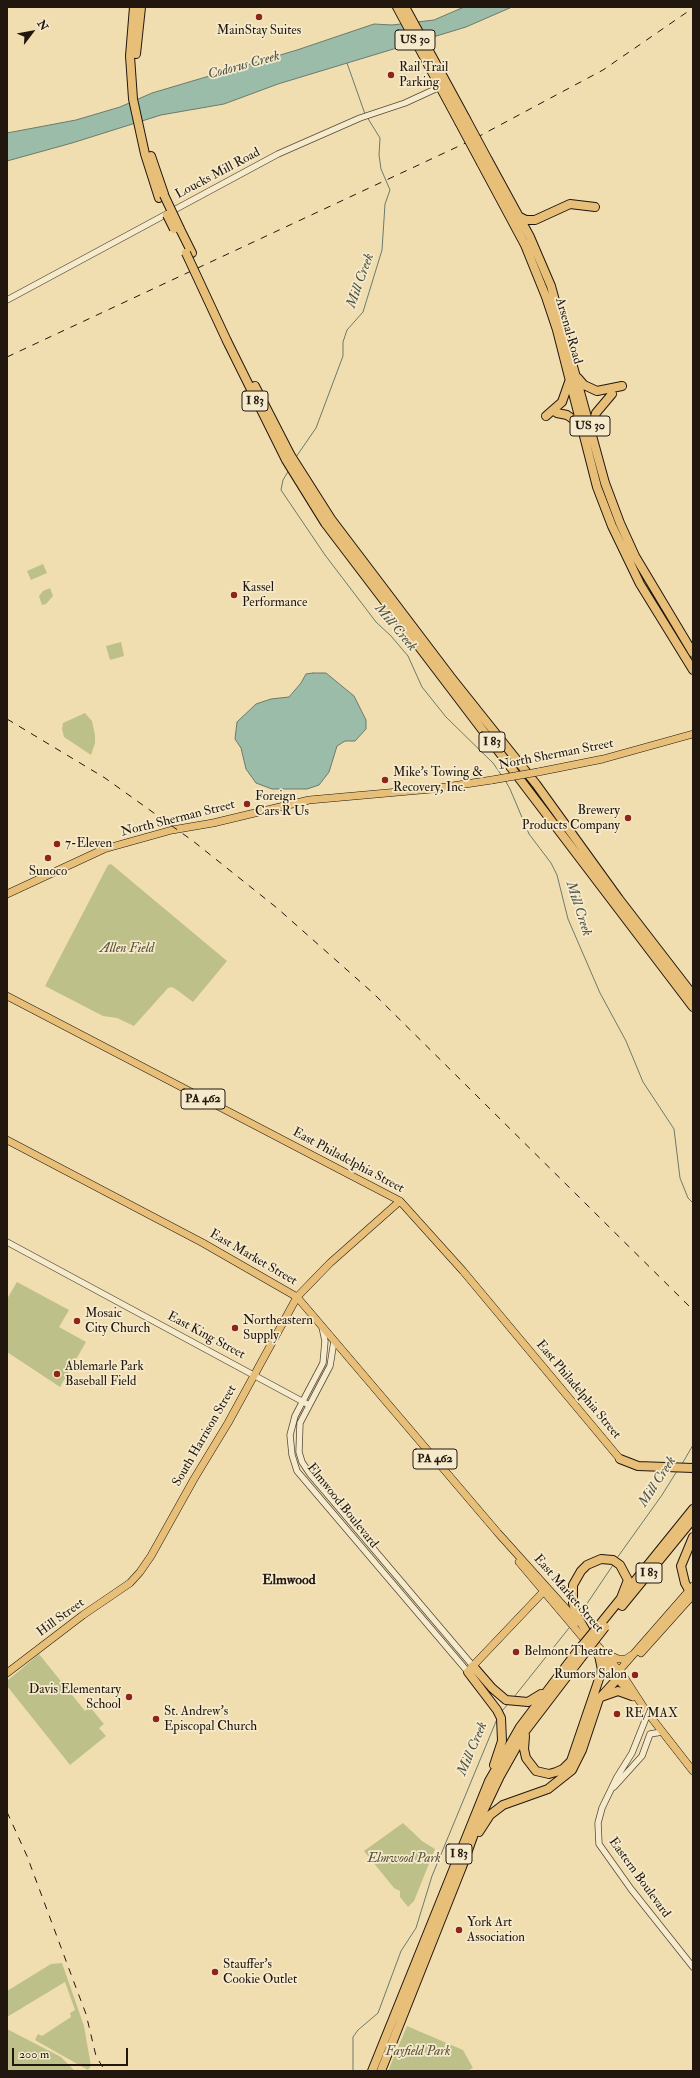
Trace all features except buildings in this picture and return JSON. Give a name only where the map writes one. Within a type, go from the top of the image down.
[{"type":"highway","name":"I 83","points":[[134,7],[133,99],[147,153],[162,196],[177,229],[229,340],[288,458],[331,519],[450,676],[536,784],[619,899],[693,995]]},
{"type":"highway","name":"I 83","points":[[133,56],[141,7]]},
{"type":"highway","name":"Arsenal Road","points":[[397,7],[463,120],[525,245],[550,310],[597,487],[612,526],[640,584],[693,670]]},
{"type":"highway","name":"Arsenal Road","points":[[405,7],[436,72]]},
{"type":"highway","name":"Arsenal Road","points":[[485,162],[520,217],[551,286],[592,430],[605,483],[623,530],[635,556],[693,653]]},
{"type":"highway","points":[[520,217],[526,220],[535,220],[570,204],[595,207]]},
{"type":"highway","points":[[577,377],[584,385],[597,391],[622,386]]},
{"type":"highway","points":[[546,416],[562,402],[569,381]]},
{"type":"highway","points":[[592,430],[596,413],[612,394]]},
{"type":"highway","points":[[557,413],[568,415],[580,424]]},
{"type":"highway","name":"I 83","points":[[296,470],[325,523],[693,1007]]},
{"type":"highway","points":[[620,1458],[638,1466],[693,1468]]},
{"type":"highway","name":"I 83","points":[[603,1625],[621,1598],[693,1509]]},
{"type":"highway","name":"I 83","points":[[381,2071],[462,1867],[478,1820],[500,1776],[526,1732],[579,1655],[693,1519]]},
{"type":"highway","points":[[692,1591],[681,1570],[682,1561],[693,1537]]},
{"type":"highway","points":[[587,1633],[580,1628],[572,1617],[572,1594],[573,1585],[576,1579],[587,1565],[598,1560],[606,1559],[613,1560],[620,1564],[628,1580],[621,1598]]},
{"type":"highway","points":[[684,1578],[693,1581]]},
{"type":"highway","points":[[526,1732],[524,1749],[526,1758],[536,1771],[549,1774],[556,1772],[563,1769],[571,1761],[602,1670],[601,1653]]},
{"type":"highway","name":"I 83","points":[[372,2071],[485,1791],[520,1726],[556,1677],[579,1655]]},
{"type":"highway","points":[[470,1669],[506,1700],[522,1702],[537,1698],[556,1677]]},
{"type":"highway","points":[[470,1669],[497,1710],[502,1728],[502,1741],[485,1791]]},
{"type":"highway","points":[[462,1867],[484,1822],[490,1815],[513,1800],[548,1789],[572,1770],[582,1750],[599,1699],[619,1674]]},
{"type":"highway","points":[[599,1699],[618,1691],[632,1696]]},
{"type":"main road","name":"North Sherman Street","points":[[7,894],[104,849],[172,830],[213,823],[309,800],[432,789],[538,772],[603,759],[693,734]]},
{"type":"main road","name":"East Philadelphia Street","points":[[7,996],[400,1201],[458,1266],[620,1458]]},
{"type":"main road","name":"East Market Street","points":[[7,1140],[89,1181],[269,1280],[297,1297],[498,1533],[514,1556],[587,1633],[601,1653]]},
{"type":"main road","name":"South Harrison Street","points":[[130,1583],[151,1556],[297,1297],[400,1201]]},
{"type":"main road","points":[[269,1280],[296,1291],[302,1291]]},
{"type":"main road","name":"Hill Street","points":[[7,1673],[83,1615],[130,1583]]},
{"type":"main road","points":[[470,1669],[546,1589]]},
{"type":"main road","points":[[619,1674],[634,1654],[692,1591]]},
{"type":"main road","points":[[619,1674],[692,1591]]},
{"type":"main road","name":"East Market Street","points":[[580,1628],[619,1674],[693,1771]]},
{"type":"main road","points":[[601,1653],[618,1659],[626,1658],[634,1654]]},
{"type":"main road","name":"East Market Street","points":[[619,1674],[632,1696],[647,1712]]},
{"type":"street","name":"Loucks Mill Road","points":[[7,300],[278,154],[360,118],[405,103],[444,86]]},
{"type":"street","name":"East King Street","points":[[7,1242],[309,1405]]},
{"type":"street","name":"Elmwood Boulevard","points":[[322,1327],[325,1341],[323,1363],[302,1402],[290,1435],[292,1455],[297,1471],[470,1669]]},
{"type":"street","name":"Elmwood Boulevard","points":[[334,1341],[330,1366],[300,1423],[298,1437],[300,1457],[310,1474],[470,1669]]},
{"type":"street","name":"Eastern Boulevard","points":[[647,1712],[632,1753],[610,1792],[598,1823],[599,1844],[631,1889],[693,1967]]},
{"type":"street","name":"Eastern Boulevard","points":[[610,1792],[642,1756],[650,1734],[662,1732]]},
{"type":"green space","points":[[43,564],[47,573],[31,580],[27,571]]},
{"type":"green space","points":[[50,588],[53,596],[46,604],[42,605],[39,596],[43,591]]},
{"type":"green space","points":[[121,642],[124,656],[110,660],[106,646]]},
{"type":"green space","points":[[85,713],[92,721],[95,735],[95,743],[91,755],[64,737],[62,729],[63,723]]},
{"type":"green space","name":"Allen Field","points":[[111,864],[227,961],[193,1002],[172,987],[168,988],[134,1026],[117,1018],[103,1016],[45,986],[108,865]]},
{"type":"green space","points":[[17,1282],[69,1310],[59,1327],[86,1342],[60,1387],[7,1352],[7,1299]]},
{"type":"green space","points":[[39,1654],[85,1711],[90,1707],[104,1724],[99,1728],[106,1736],[70,1765],[7,1686],[7,1681]]},
{"type":"green space","name":"Elmwood Park","points":[[403,1823],[422,1841],[435,1849],[414,1901],[408,1907],[400,1897],[400,1891],[394,1888],[364,1851]]},
{"type":"green space","points":[[62,1963],[84,2026],[91,2066],[88,2070],[35,2040],[38,2034],[42,2036],[71,2017],[70,2013],[75,2010],[65,1982],[7,2017],[7,1991],[51,1964]]},
{"type":"green space","name":"Fayfield Park","points":[[407,2026],[463,2050],[473,2068],[467,2071],[388,2071]]},
{"type":"green space","points":[[7,2029],[61,2057],[75,2071],[7,2071]]},
{"type":"water","name":"Codorus Creek","points":[[464,7],[512,7],[466,27],[278,84],[224,104],[161,115],[72,143],[7,161],[7,133],[76,120],[120,107],[152,93],[297,50],[374,24],[392,25],[434,20]]},
{"type":"water","points":[[326,673],[354,696],[366,720],[366,729],[355,741],[345,741],[337,746],[329,772],[319,785],[307,789],[272,789],[256,783],[246,769],[241,748],[235,739],[237,722],[256,704],[271,699],[289,697],[301,683],[306,674]]},
{"type":"waterway","name":"Mill Creek","points":[[347,63],[365,114]]},
{"type":"waterway","name":"Mill Creek","points":[[296,457],[316,428],[343,356],[343,342],[347,330],[363,312],[382,250],[385,204],[390,190],[381,169],[379,155],[380,138],[367,117]]},
{"type":"waterway","name":"Mill Creek","points":[[289,470],[283,480],[281,490],[325,555],[376,622],[391,636],[408,656],[422,687],[446,717],[493,763],[502,776]]},
{"type":"waterway","name":"Mill Creek","points":[[505,780],[529,834],[551,863],[557,875],[568,919],[600,993],[626,1041],[643,1082],[674,1129],[680,1178],[688,1198],[693,1203]]},
{"type":"waterway","name":"Mill Creek","points":[[682,1464],[693,1445]]},
{"type":"waterway","name":"Mill Creek","points":[[617,1558],[662,1495],[677,1471]]},
{"type":"waterway","name":"Mill Creek","points":[[580,1614],[613,1565]]},
{"type":"waterway","name":"Mill Creek","points":[[514,1697],[569,1628]]},
{"type":"waterway","name":"Mill Creek","points":[[502,1711],[508,1704]]},
{"type":"waterway","name":"Mill Creek","points":[[353,2071],[353,2037],[358,2030],[378,2013],[401,1951],[416,1928],[432,1876],[497,1719]]},
{"type":"railway","points":[[7,357],[472,140],[603,70],[693,8]]},
{"type":"railway","points":[[7,719],[105,778],[193,841],[277,908],[373,993],[693,1310]]},
{"type":"railway","points":[[7,1812],[27,1856],[86,2014],[96,2056],[105,2071]]},
{"type":"place","name":"MainStay Suites","points":[[259,17]]},
{"type":"place","name":"Rail Trail Parking","points":[[391,75]]},
{"type":"place","name":"Kassel Performance","points":[[234,595]]},
{"type":"place","name":"Mike's Towing & Recovery, Inc.","points":[[385,780]]},
{"type":"place","name":"Foreign Cars R Us","points":[[247,804]]},
{"type":"place","name":"Brewery Products Company","points":[[628,818]]},
{"type":"place","name":"7-Eleven","points":[[57,844]]},
{"type":"place","name":"Sunoco","points":[[48,858]]},
{"type":"place","name":"Mosaic City Church","points":[[77,1321]]},
{"type":"place","name":"Northeastern Supply","points":[[235,1328]]},
{"type":"place","name":"Ablemarle Park Baseball Field","points":[[57,1374]]},
{"type":"place","name":"Belmont Theatre","points":[[516,1652]]},
{"type":"place","name":"Rumors Salon","points":[[635,1675]]},
{"type":"place","name":"Davis Elementary School","points":[[129,1697]]},
{"type":"place","name":"RE/MAX","points":[[617,1714]]},
{"type":"place","name":"St. Andrew's Episcopal Church","points":[[156,1719]]},
{"type":"place","name":"York Art Association","points":[[459,1930]]},
{"type":"place","name":"Stauffer's Cookie Outlet","points":[[215,1972]]},
{"type":"district","name":"Elmwood","points":[[289,1581]]}]
